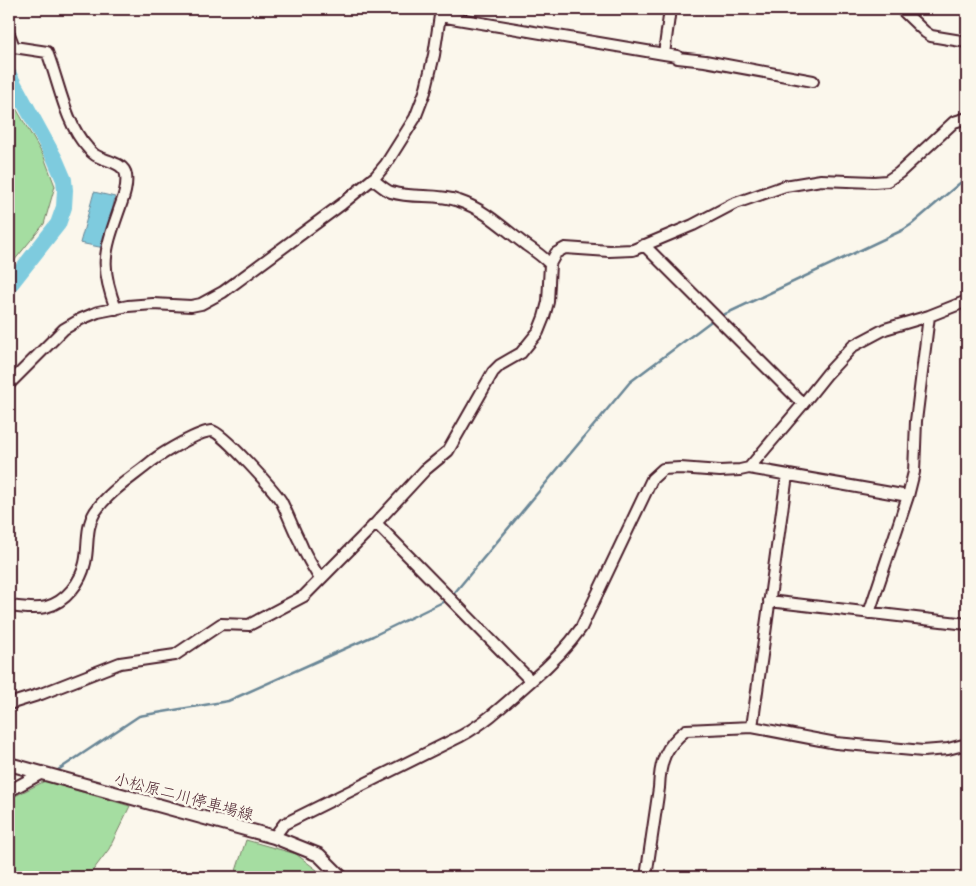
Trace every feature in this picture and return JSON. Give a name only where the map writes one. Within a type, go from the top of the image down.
[{"type":"main road","name":"小松原二川停車場線","points":[[9,764],[274,837],[319,855],[341,877]]},
{"type":"street","points":[[664,54],[670,9]]},
{"type":"street","points":[[901,9],[931,36],[967,42]]},
{"type":"street","points":[[9,384],[70,324],[98,312],[116,309],[153,304],[191,306],[201,304],[223,292],[342,204],[372,179],[395,151],[415,118],[425,92],[434,55],[440,13],[812,81]]},
{"type":"street","points":[[9,34],[14,47],[47,52],[76,132],[85,146],[94,155],[119,166],[126,175],[126,190],[106,255],[107,286],[116,309]]},
{"type":"street","points":[[9,704],[41,694],[120,663],[174,655],[221,624],[249,625],[304,596],[425,470],[448,451],[493,372],[500,365],[521,353],[538,332],[548,302],[550,264],[556,253],[565,248],[608,251],[633,250],[693,225],[733,204],[785,186],[821,180],[887,181],[899,173],[954,122],[967,118]]},
{"type":"street","points":[[372,179],[390,192],[409,195],[435,195],[460,201],[503,225],[527,245],[538,251],[550,264]]},
{"type":"street","points":[[644,245],[804,404]]},
{"type":"street","points":[[749,468],[804,404],[826,374],[853,346],[885,329],[929,316],[967,301]]},
{"type":"street","points":[[869,613],[908,496],[914,472],[916,421],[929,316]]},
{"type":"street","points":[[9,606],[30,609],[47,607],[63,598],[74,588],[81,576],[86,563],[89,526],[95,512],[105,500],[158,456],[184,441],[213,431],[221,434],[277,495],[320,579]]},
{"type":"street","points":[[274,837],[284,824],[478,727],[545,670],[572,641],[581,628],[652,479],[663,469],[680,468],[720,472],[749,468],[908,496]]},
{"type":"street","points":[[752,727],[787,475]]},
{"type":"street","points":[[376,523],[531,680]]},
{"type":"street","points":[[769,601],[967,624]]},
{"type":"street","points":[[646,877],[660,774],[668,747],[686,730],[752,727],[836,743],[923,751],[948,749],[967,744]]},
{"type":"street","points":[[9,791],[40,774]]},
{"type":"green space","points":[[9,96],[44,157],[55,186],[44,224],[9,267]]},
{"type":"green space","points":[[45,781],[130,806],[109,849],[88,877],[9,877],[9,799]]},
{"type":"green space","points":[[246,840],[296,854],[326,877],[234,877]]},
{"type":"water","points":[[94,192],[115,197],[104,248],[80,243]]},
{"type":"waterway","points":[[9,75],[55,159],[64,180],[65,190],[64,207],[58,224],[9,286]]},
{"type":"waterway","points":[[719,317],[903,230],[967,177]]},
{"type":"waterway","points":[[451,597],[630,382],[714,319]]},
{"type":"waterway","points":[[58,770],[139,716],[228,701],[373,636],[447,600]]}]
